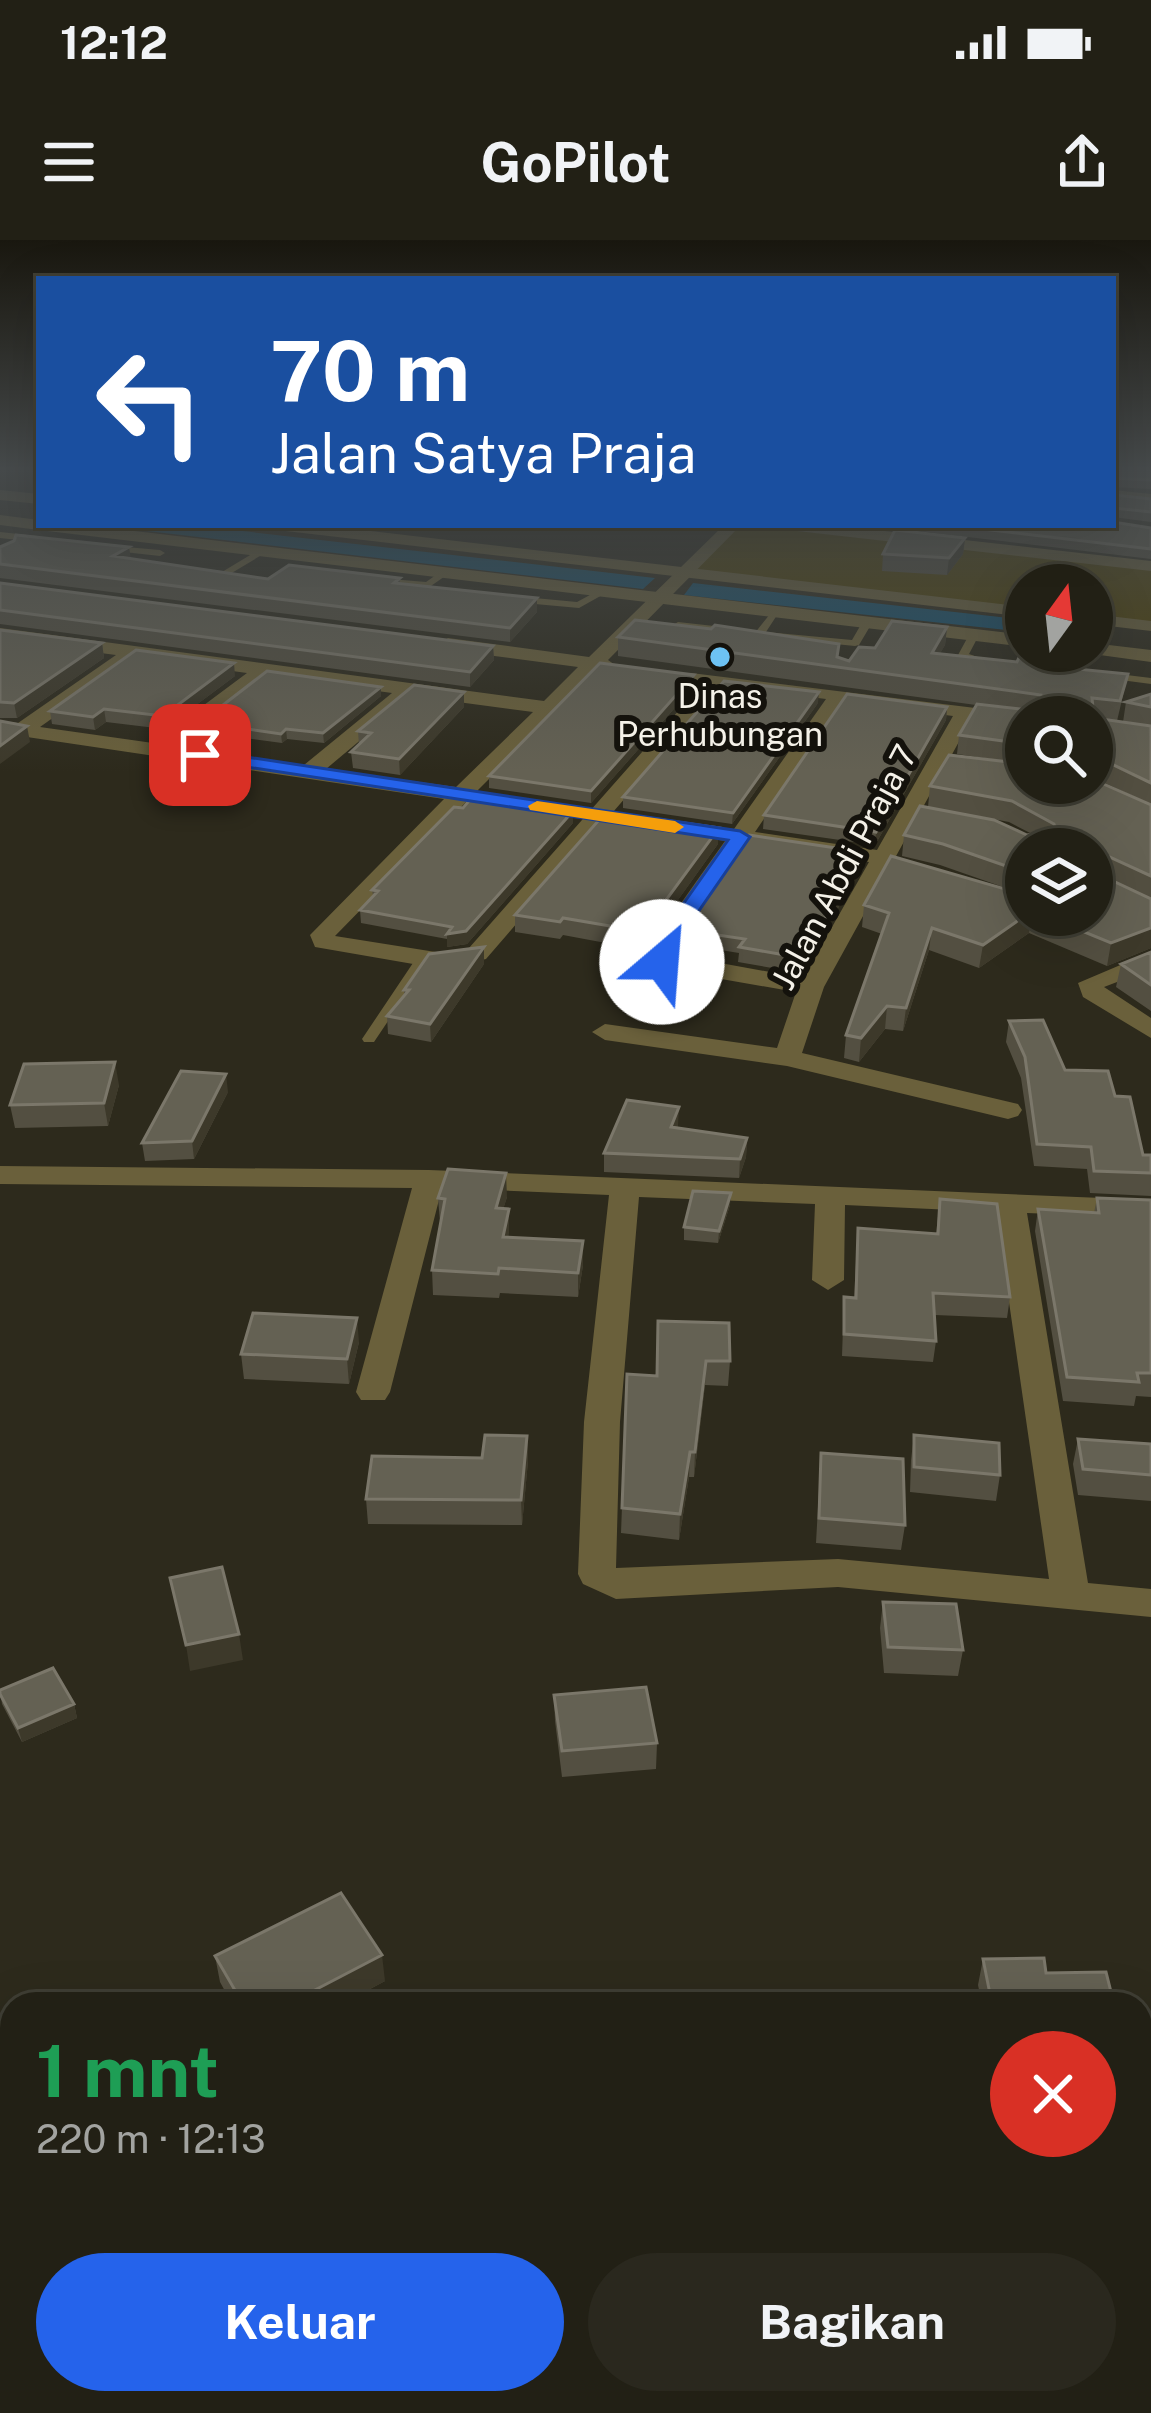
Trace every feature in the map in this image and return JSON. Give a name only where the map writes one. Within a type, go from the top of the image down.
[{"type":"street","points":[[409,569],[601,592],[669,586],[774,612],[1005,639]]},
{"type":"street","points":[[562,569],[669,586],[1005,610]]},
{"type":"street","points":[[686,569],[327,927],[324,942],[422,960],[453,962],[477,954],[717,679]]},
{"type":"street","points":[[0,651],[54,617]]},
{"type":"street","points":[[1113,621],[1151,626]]},
{"type":"street","points":[[0,634],[548,708]]},
{"type":"street","points":[[431,642],[635,669]]},
{"type":"street","points":[[1113,651],[1151,656]]},
{"type":"street","points":[[11,728],[133,652]]},
{"type":"street","points":[[159,749],[263,670]]},
{"type":"street","points":[[676,674],[1005,716]]},
{"type":"street","points":[[283,768],[379,686]]},
{"type":"street","points":[[309,772],[408,690]]},
{"type":"street","points":[[812,987],[658,959],[839,695]]},
{"type":"street","name":"Jalan Abdi Praja 7","points":[[787,1058],[812,987],[893,864],[950,764],[966,711]]},
{"type":"street","points":[[11,728],[506,801]]},
{"type":"street","points":[[657,824],[893,864]]},
{"type":"street","points":[[1151,960],[1091,983],[1092,991],[1151,1030]]},
{"type":"street","points":[[605,1032],[787,1058],[1008,1110]]},
{"type":"street","points":[[0,1175],[429,1179],[1151,1209]]},
{"type":"street","points":[[373,1391],[429,1179]]},
{"type":"street","points":[[625,1186],[602,1422],[597,1574],[602,1580],[616,1585],[838,1573],[1151,1603]]},
{"type":"street","points":[[828,1280],[830,1199]]},
{"type":"street","points":[[1010,1202],[1070,1592]]},
{"type":"lane","points":[[217,578],[231,569]]},
{"type":"lane","points":[[360,579],[428,585],[446,572]]},
{"type":"lane","points":[[467,590],[484,577]]},
{"type":"lane","points":[[494,597],[579,605],[601,592]]},
{"type":"lane","points":[[759,634],[774,612]]},
{"type":"lane","points":[[849,658],[868,622]]},
{"type":"lane","points":[[678,625],[855,643]]},
{"type":"lane","points":[[974,635],[963,655],[998,664]]},
{"type":"lane","points":[[1086,674],[1151,681]]},
{"type":"lane","points":[[370,1039],[422,960]]},
{"type":"shaded area","points":[[1005,569],[1005,608],[689,572]]},
{"type":"shaded area","points":[[1113,569],[1151,569],[1151,624],[1113,619]]},
{"type":"water","points":[[476,569],[579,569],[655,578],[643,589]]},
{"type":"water","points":[[693,583],[1005,618],[1005,630],[684,595]]},
{"type":"building","points":[[43,569],[203,569],[268,579],[282,569],[327,569],[400,578],[394,583],[537,598],[510,628]]},
{"type":"building","points":[[0,583],[493,646],[470,672],[0,610]]},
{"type":"building","points":[[635,620],[711,629],[715,625],[839,644],[837,657],[849,661],[859,647],[875,648],[892,621],[947,627],[932,653],[1005,661],[1005,672],[1128,674],[1120,701],[1113,696],[1041,696],[618,637]]},
{"type":"building","points":[[0,630],[102,643],[14,703],[0,702]]},
{"type":"building","points":[[136,650],[234,663],[163,716],[104,709],[93,717],[50,711]]},
{"type":"building","points":[[600,663],[694,675],[591,791],[489,776]]},
{"type":"building","points":[[267,671],[381,687],[323,733],[286,729],[281,734],[201,722]]},
{"type":"building","points":[[724,681],[819,692],[733,813],[623,797]]},
{"type":"building","points":[[414,685],[464,692],[399,759],[351,752],[371,733],[358,731]]},
{"type":"building","points":[[847,694],[947,707],[876,832],[764,815]]},
{"type":"building","points":[[1151,694],[1151,707],[1126,702]]},
{"type":"building","points":[[977,704],[1005,707],[1005,741],[959,735]]},
{"type":"building","points":[[0,721],[27,726],[0,746]]},
{"type":"building","points":[[1113,721],[1151,726],[1151,783],[1113,765]]},
{"type":"building","points":[[949,755],[1005,762],[1005,800],[930,786]]},
{"type":"building","points":[[1113,788],[1151,805],[1151,876],[1113,859],[1113,828],[1055,828],[1017,804],[1113,804]]},
{"type":"building","points":[[473,796],[573,811],[466,931],[447,934],[452,927],[360,910],[378,891],[372,890],[454,807],[463,808]]},
{"type":"building","points":[[920,806],[994,820],[1012,828],[1005,828],[1005,866],[904,835]]},
{"type":"building","points":[[606,812],[719,828],[639,931],[515,915]]},
{"type":"building","points":[[749,835],[863,852],[802,958],[739,947],[745,939],[684,930]]},
{"type":"building","points":[[891,856],[1005,889],[1005,930],[983,945],[932,928],[906,1008],[887,1006],[861,1038],[846,1035],[889,913],[864,905]]},
{"type":"building","points":[[1113,881],[1151,899],[1151,928],[1111,943],[1094,936],[1113,936]]},
{"type":"building","points":[[484,947],[430,1024],[387,1016],[409,990],[404,990],[429,954]]},
{"type":"building","points":[[1151,952],[1151,985],[1121,964]]},
{"type":"building","points":[[1043,1020],[1065,1070],[1108,1071],[1115,1096],[1130,1097],[1143,1155],[1151,1155],[1151,1173],[1094,1171],[1091,1147],[1037,1144],[1025,1057],[1009,1021]]},
{"type":"building","points":[[115,1062],[104,1103],[10,1105],[24,1064]]},
{"type":"building","points":[[181,1071],[226,1074],[192,1141],[142,1143]]},
{"type":"building","points":[[627,1100],[679,1107],[671,1127],[747,1138],[740,1159],[604,1153]]},
{"type":"building","points":[[448,1169],[506,1173],[496,1208],[509,1209],[503,1237],[583,1241],[578,1273],[432,1270],[445,1199],[438,1198]]},
{"type":"building","points":[[693,1191],[731,1193],[719,1231],[684,1227]]},
{"type":"building","points":[[1097,1198],[1151,1200],[1151,1373],[1137,1373],[1139,1382],[1067,1377],[1038,1209],[1099,1213]]},
{"type":"building","points":[[940,1199],[997,1204],[1010,1297],[933,1293],[936,1341],[844,1334],[844,1297],[856,1298],[858,1228],[938,1234]]},
{"type":"building","points":[[253,1313],[357,1318],[347,1359],[241,1354]]},
{"type":"building","points":[[658,1321],[729,1323],[730,1361],[706,1361],[695,1452],[690,1452],[680,1514],[622,1508],[627,1374],[657,1376]]},
{"type":"building","points":[[485,1435],[527,1436],[521,1500],[366,1499],[372,1456],[482,1458]]},
{"type":"building","points":[[914,1435],[999,1443],[1000,1475],[914,1467]]},
{"type":"building","points":[[1078,1439],[1151,1444],[1151,1475],[1083,1469]]},
{"type":"building","points":[[821,1453],[903,1459],[905,1525],[819,1518]]},
{"type":"building","points":[[222,1567],[239,1634],[186,1645],[170,1578]]},
{"type":"building","points":[[883,1602],[956,1604],[963,1650],[888,1647]]},
{"type":"building","points":[[53,1668],[74,1704],[18,1728],[0,1690]]},
{"type":"building","points":[[646,1687],[657,1743],[562,1751],[554,1695]]},
{"type":"building","points":[[341,1893],[382,1955],[311,1992],[236,1992],[215,1956]]},
{"type":"building","points":[[1044,1958],[1046,1973],[1106,1972],[1111,1992],[990,1992],[983,1959]]},
{"type":"slow traffic","points":[[537,806],[675,827]]},
{"type":"place","name":"Dinas Perhubungan","points":[[720,657]]},
{"type":"route","points":[[200,755],[740,837],[658,954],[662,962]]}]
